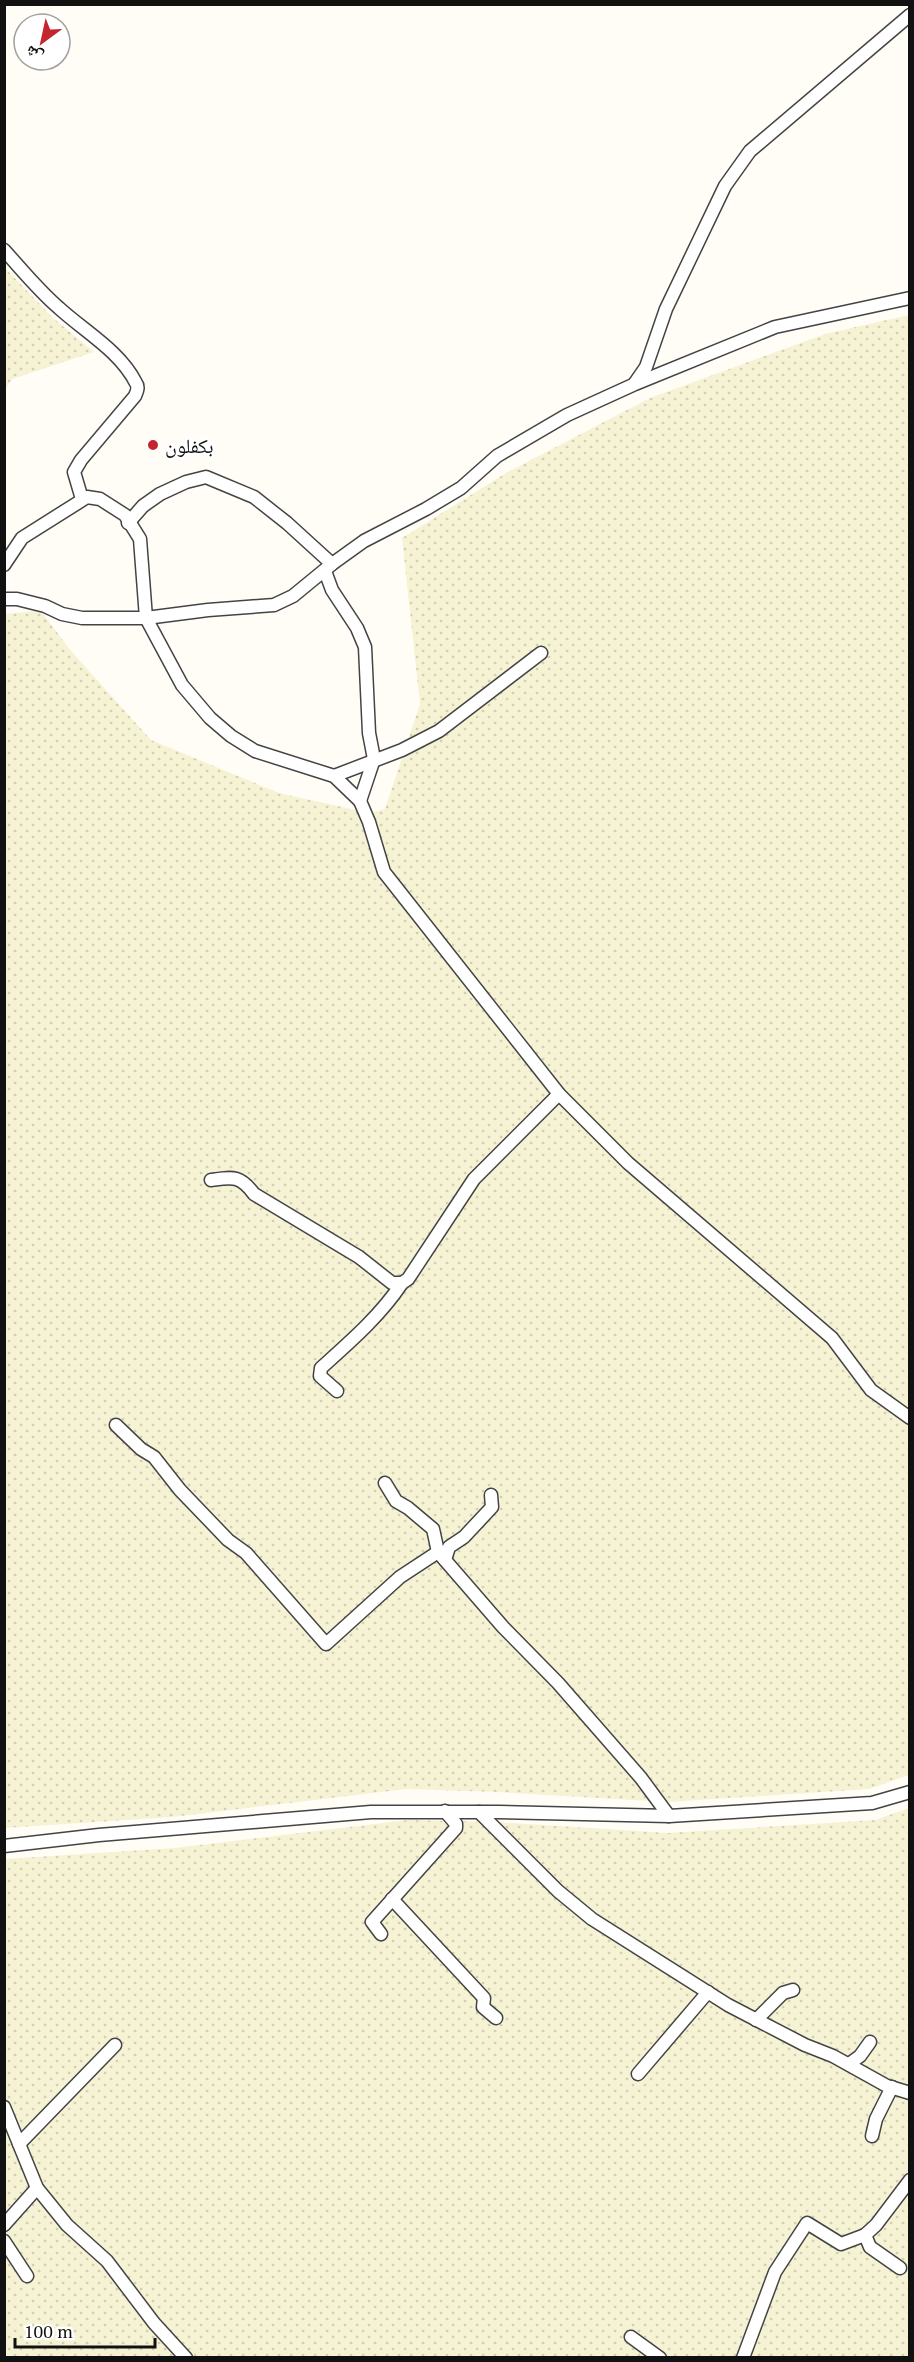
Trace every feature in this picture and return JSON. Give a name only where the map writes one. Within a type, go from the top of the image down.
[{"type":"street","points":[[634,384],[646,367],[666,309],[724,186],[750,151],[909,15]]},
{"type":"street","points":[[4,250],[60,310],[74,319],[121,363],[138,388],[135,396],[81,460],[74,472],[82,499]]},
{"type":"street","points":[[4,599],[16,598],[45,606],[62,614],[82,618],[146,618],[274,605],[293,596],[364,541],[461,488],[496,456],[567,415],[634,384],[775,327],[904,299],[909,311]]},
{"type":"street","points":[[128,523],[142,506],[160,494],[186,482],[206,477],[254,497],[287,523],[328,567],[332,590],[357,628],[365,647],[369,733],[374,759],[360,801]]},
{"type":"street","points":[[4,565],[22,538],[82,499],[87,497],[100,499],[125,515],[140,539],[146,618],[182,685],[210,718],[231,736],[255,751],[334,776],[360,801],[369,822],[384,872],[559,1094],[628,1163],[831,1338],[871,1390],[909,1418]]},
{"type":"street","points":[[334,776],[402,750],[439,731],[540,653]]},
{"type":"street","points":[[211,1180],[235,1177],[241,1180],[254,1194],[359,1257],[392,1283],[402,1282],[408,1279],[474,1179],[559,1094]]},
{"type":"street","points":[[337,1391],[320,1376],[321,1368],[368,1325],[389,1302],[402,1282]]},
{"type":"street","points":[[116,1425],[141,1449],[154,1457],[180,1490],[228,1540],[246,1553],[326,1644],[400,1577],[441,1556],[449,1547],[464,1537],[492,1507],[491,1495]]},
{"type":"street","points":[[385,1483],[396,1501],[434,1529],[441,1556],[503,1627],[558,1683],[641,1778],[669,1816]]},
{"type":"street","points":[[4,1845],[371,1812],[444,1811],[669,1816],[872,1803],[909,1792]]},
{"type":"street","points":[[381,1934],[372,1922],[456,1828],[456,1824],[444,1811]]},
{"type":"street","points":[[479,1812],[558,1891],[592,1918],[756,2020],[849,2064],[891,2088],[909,2093]]},
{"type":"street","points":[[392,1899],[484,1998],[483,2007],[496,2018]]},
{"type":"street","points":[[756,2020],[783,1993],[793,1990]]},
{"type":"street","points":[[638,2074],[708,1992]]},
{"type":"street","points":[[849,2064],[861,2055],[870,2042]]},
{"type":"street","points":[[19,2144],[114,2045]]},
{"type":"street","points":[[872,2136],[876,2119],[891,2088]]},
{"type":"street","points":[[4,2107],[36,2188],[67,2225],[107,2261],[154,2323],[186,2358]]},
{"type":"street","points":[[743,2358],[775,2272],[807,2223],[841,2244],[866,2235],[909,2180]]},
{"type":"street","points":[[4,2225],[36,2188]]},
{"type":"street","points":[[866,2235],[870,2247],[900,2268]]},
{"type":"street","points":[[4,2241],[27,2276]]},
{"type":"street","points":[[631,2337],[660,2358]]},
{"type":"shaded area","points":[[5,268],[52,317],[94,352],[12,379],[5,390]]},
{"type":"shaded area","points":[[909,315],[909,1775],[869,1789],[668,1802],[406,1789],[172,1817],[5,1828],[5,614],[36,611],[43,614],[71,651],[151,740],[279,793],[369,813],[385,809],[420,704],[402,538],[506,473],[650,398],[825,334]]},
{"type":"shaded area","points":[[909,1808],[909,2357],[5,2358],[5,1859],[175,1848],[408,1820],[496,1822],[668,1833],[875,1820]]},
{"type":"place","name":"بكفلون","points":[[153,445]]}]
